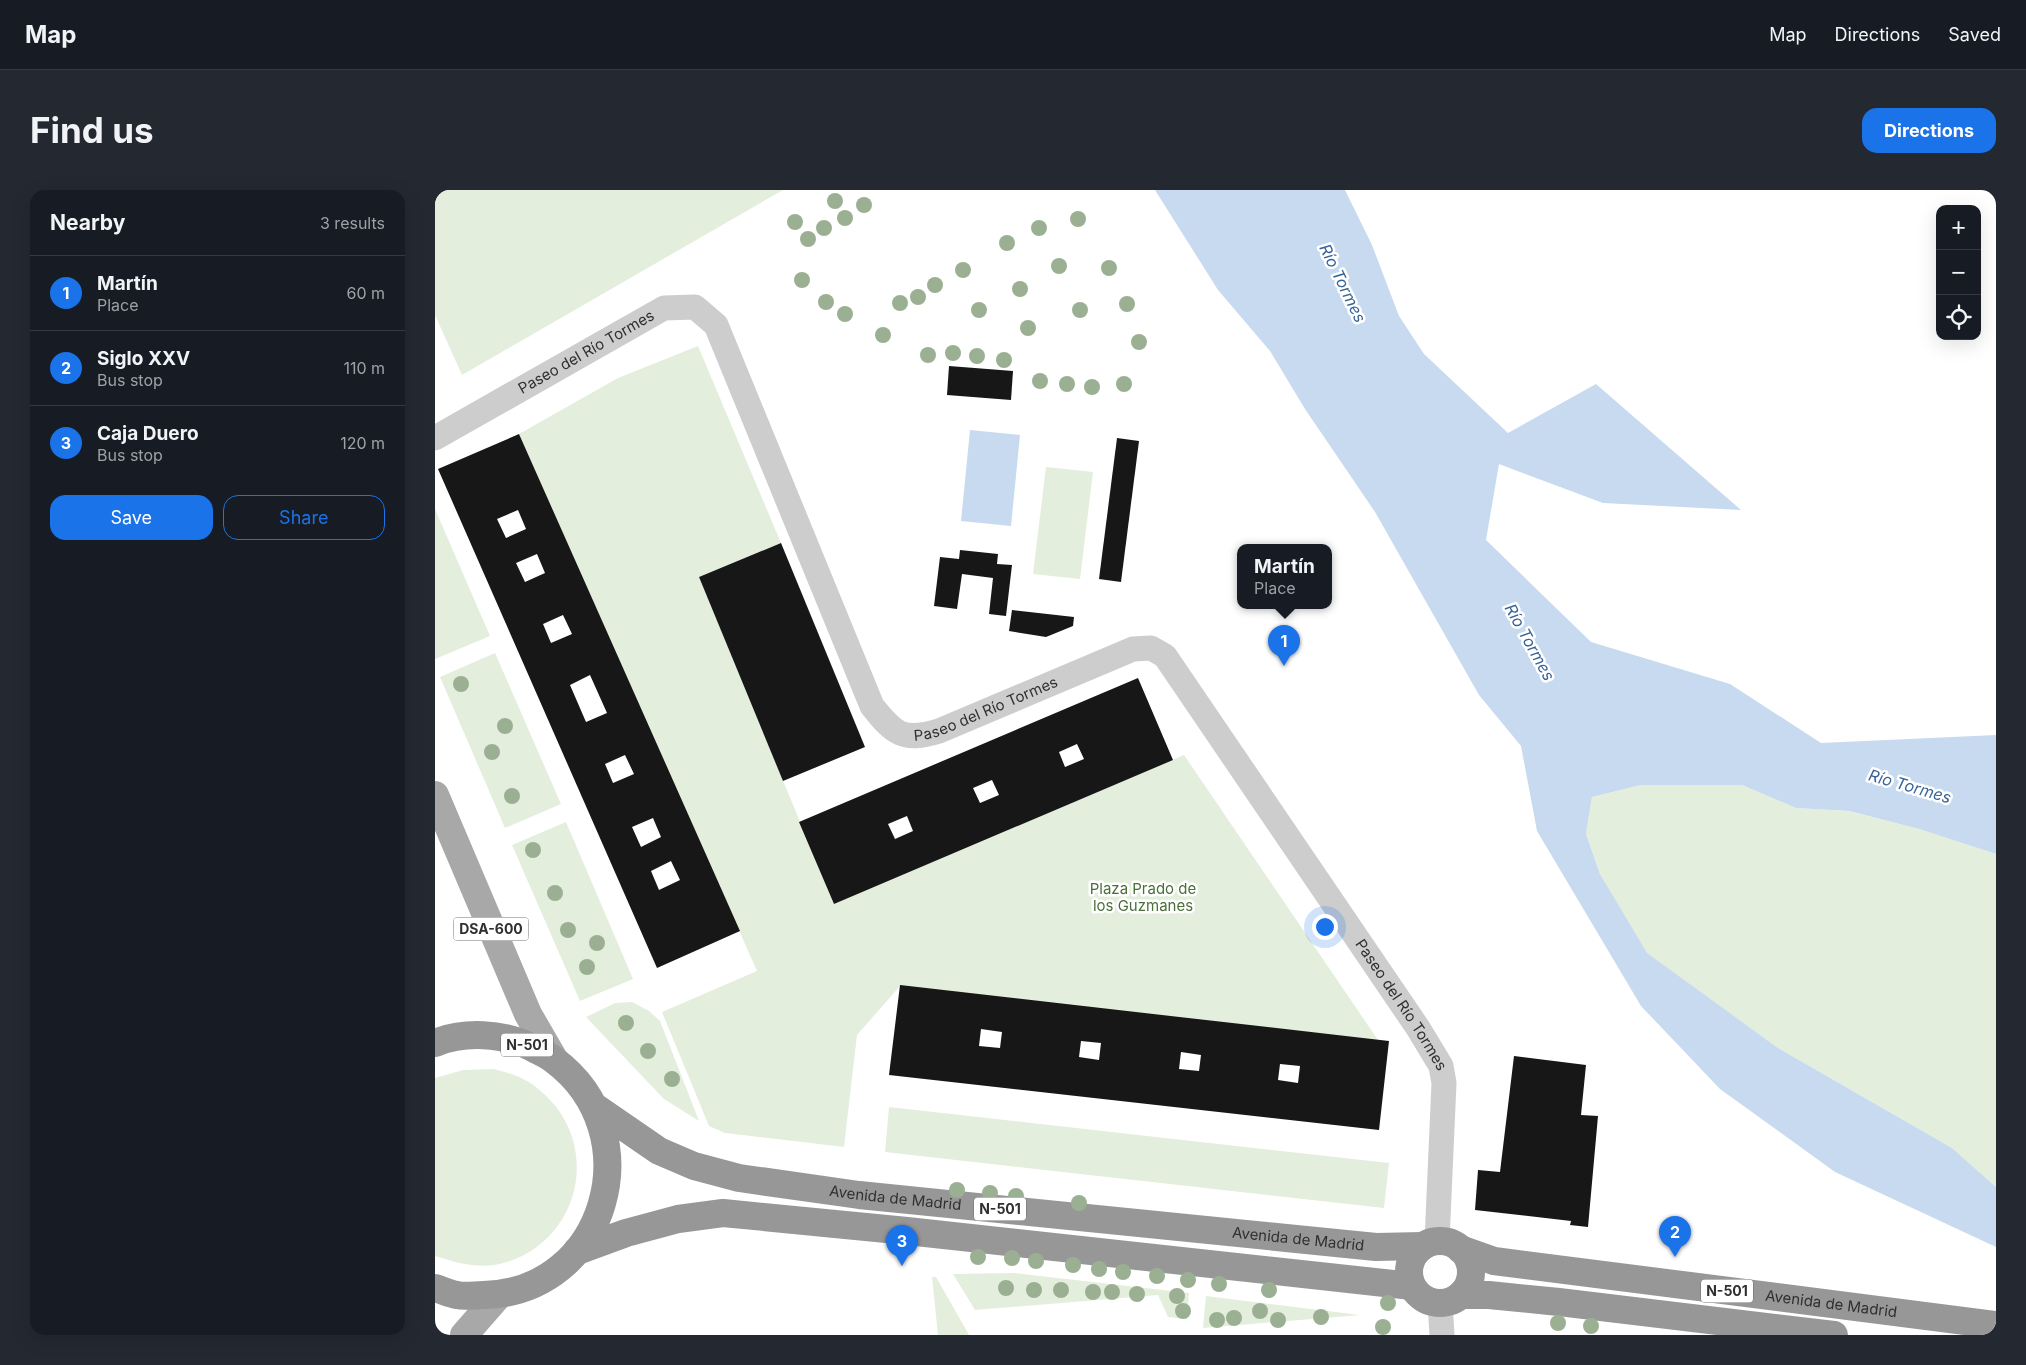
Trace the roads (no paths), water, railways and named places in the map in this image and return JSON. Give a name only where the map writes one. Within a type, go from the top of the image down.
[{"type":"highway","name":"N-501","points":[[435,1043],[445,1039],[482,1035],[520,1042],[554,1059],[577,1081],[595,1107],[604,1131],[609,1156],[608,1182],[602,1207],[595,1223],[577,1251],[561,1267],[542,1280],[521,1289],[499,1295],[457,1295],[435,1288]]},
{"type":"highway","name":"Avenida de Madrid","points":[[595,1107],[659,1151],[694,1166],[739,1178],[859,1195],[1376,1248],[1440,1246],[1494,1261],[1996,1324]]},
{"type":"highway","name":"Avenida de Madrid","points":[[577,1251],[626,1232],[678,1219],[723,1213],[907,1230],[1412,1286]]},
{"type":"highway","points":[[1412,1286],[1409,1275],[1410,1264],[1415,1254],[1440,1246],[1468,1259],[1471,1272],[1468,1284],[1451,1299]]},
{"type":"highway","name":"N-501","points":[[1412,1286],[1424,1299],[1451,1299]]},
{"type":"highway","name":"Avenida de Madrid","points":[[1451,1299],[1489,1295],[1834,1335]]},
{"type":"main road","name":"DSA-600","points":[[435,795],[528,1014],[554,1059]]},
{"type":"main road","points":[[464,1335],[499,1295]]},
{"type":"street","name":"Paseo del Río Tormes","points":[[435,438],[664,308],[695,307],[717,325],[872,706],[885,722],[897,732],[912,737],[939,732],[1133,649],[1151,648],[1165,656],[1407,1011],[1441,1066],[1444,1083],[1440,1246]]},
{"type":"street","points":[[1442,1335],[1451,1299]]},
{"type":"water","name":"Río Tormes","points":[[1155,190],[1345,190],[1372,245],[1399,316],[1424,354],[1508,433],[1596,384],[1741,510],[1603,503],[1499,464],[1486,540],[1591,642],[1730,684],[1821,743],[1996,735],[1996,854],[1919,829],[1849,811],[1796,808],[1742,785],[1641,785],[1592,797],[1586,834],[1600,874],[1647,953],[1778,1048],[1952,1148],[1996,1187],[1996,1247],[1835,1172],[1720,1089],[1641,1006],[1537,831],[1521,746],[1479,695],[1375,512],[1305,409],[1270,351],[1218,290]]},
{"type":"water","points":[[970,430],[1020,435],[1011,526],[961,521]]},
{"type":"place","name":"Martín","points":[[1284,666]]},
{"type":"place","name":"Siglo XXV","points":[[1675,1257]]},
{"type":"place","name":"Caja Duero","points":[[902,1266]]},
{"type":"park label","name":"Plaza Prado de los Guzmanes","points":[[1143,898]]}]
